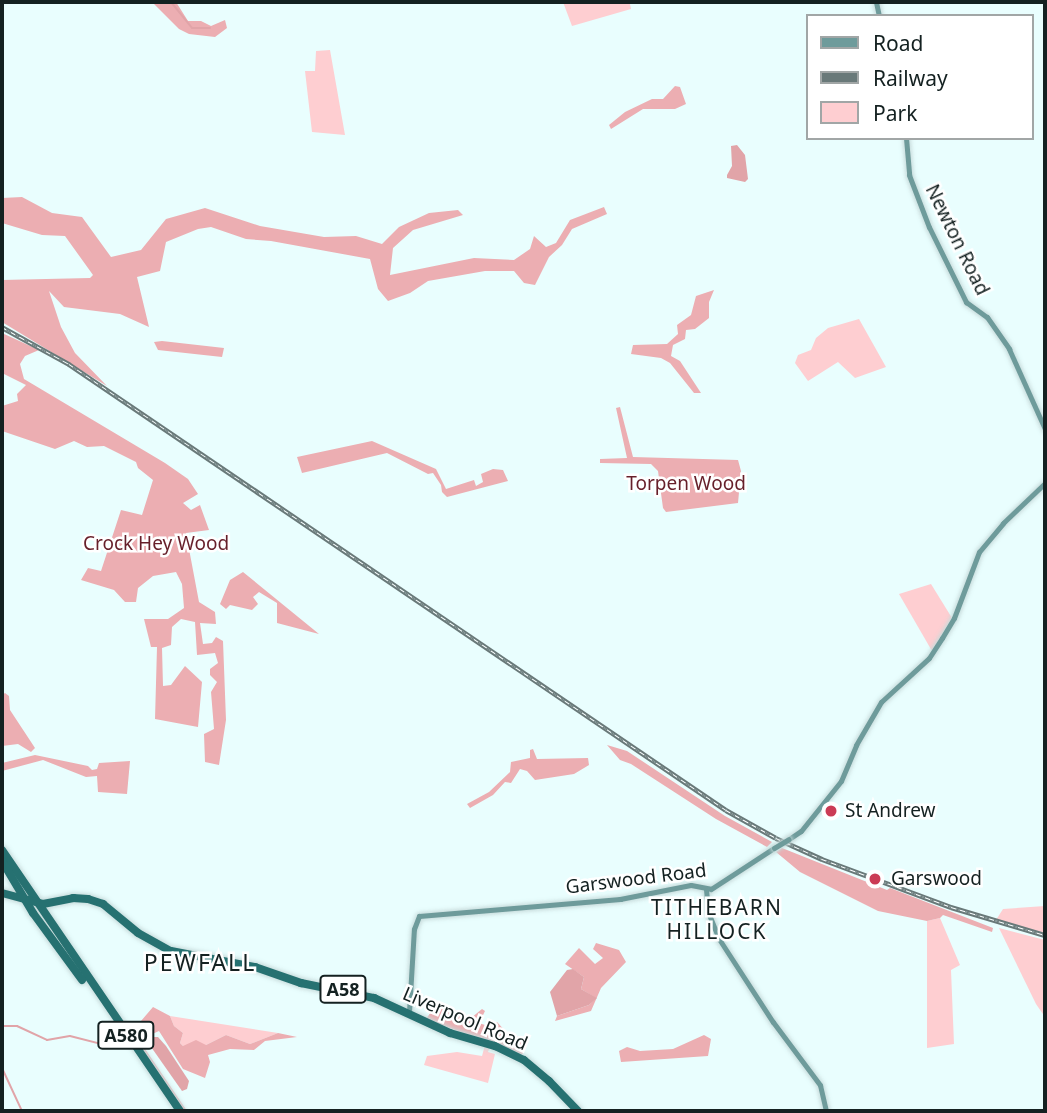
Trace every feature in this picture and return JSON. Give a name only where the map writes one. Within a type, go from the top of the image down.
[{"type":"highway","name":"A580","points":[[2,850],[15,884],[43,913],[174,1111]]},
{"type":"highway","points":[[5,860],[30,901]]},
{"type":"highway","points":[[3,892],[13,889],[15,884]]},
{"type":"highway","name":"A58","points":[[3,892],[30,901]]},
{"type":"highway","name":"Liverpool Road","points":[[30,901],[48,903],[73,898],[93,900],[147,939],[171,951],[255,967],[301,984],[357,992],[408,1012],[450,1033],[495,1046],[524,1060],[578,1111]]},
{"type":"highway","name":"A580","points":[[30,901],[63,954],[180,1111]]},
{"type":"highway","points":[[43,913],[48,903]]},
{"type":"street","name":"Newton Road","points":[[906,140],[908,171],[920,207],[966,302],[987,317],[1009,349],[1045,429]]},
{"type":"street","name":"Garswood Road","points":[[408,1012],[414,929],[419,916],[621,899],[691,885],[711,889],[800,831],[841,781],[859,737],[881,702],[929,657],[942,638],[954,618],[979,552],[1003,523],[1045,483]]},
{"type":"street","points":[[706,889],[708,912],[719,939],[773,1023],[820,1085],[826,1111]]},
{"type":"green space","points":[[152,2],[176,2],[188,21],[201,21],[211,26],[225,20],[227,28],[215,37],[189,34],[179,29]]},
{"type":"green space","points":[[563,2],[630,4],[631,9],[572,26]]},
{"type":"green space","points":[[330,50],[345,135],[312,132],[305,71],[315,71],[316,51]]},
{"type":"green space","points":[[675,86],[680,87],[686,104],[675,109],[643,109],[611,129],[609,125],[625,112],[652,99],[663,99]]},
{"type":"green space","points":[[22,197],[52,213],[82,217],[111,257],[141,250],[166,219],[205,208],[260,226],[324,237],[356,236],[382,244],[399,227],[429,213],[458,210],[463,215],[413,230],[393,248],[390,275],[474,258],[514,260],[530,249],[534,236],[546,247],[556,243],[570,220],[604,207],[607,214],[572,229],[562,245],[549,257],[535,285],[524,283],[514,271],[485,271],[428,281],[410,293],[388,301],[378,289],[370,259],[246,239],[211,227],[198,229],[166,242],[160,271],[137,277],[149,327],[120,314],[64,307],[49,291],[61,327],[75,353],[107,386],[2,322],[2,280],[90,278],[93,275],[65,236],[42,235],[2,223],[2,198]]},
{"type":"green space","points":[[714,290],[709,302],[709,318],[695,329],[686,330],[685,339],[673,345],[671,356],[680,361],[701,393],[694,393],[670,363],[661,358],[631,354],[633,345],[667,344],[678,334],[677,325],[691,315],[696,296]]},
{"type":"green space","points":[[859,319],[886,367],[855,378],[838,362],[808,381],[795,363],[798,355],[811,350],[816,338],[828,328]]},
{"type":"green space","name":"Crock Hey Wood","points":[[2,333],[39,350],[25,356],[20,364],[24,379],[165,463],[188,479],[198,494],[183,503],[191,510],[200,505],[209,530],[186,533],[199,602],[215,612],[216,624],[200,623],[203,644],[212,643],[216,637],[223,641],[226,720],[219,765],[205,762],[204,734],[214,729],[211,692],[217,682],[210,675],[210,669],[218,663],[215,653],[197,655],[195,622],[181,619],[172,627],[171,645],[162,648],[163,686],[171,685],[185,666],[202,682],[198,727],[155,719],[157,647],[151,647],[144,619],[168,619],[184,608],[182,584],[176,572],[153,576],[138,588],[136,602],[125,602],[114,590],[81,580],[88,568],[101,571],[121,510],[142,515],[153,480],[138,468],[136,462],[104,446],[87,447],[74,441],[55,449],[2,431],[2,406],[18,401],[17,394],[26,385],[2,373]]},
{"type":"green space","points":[[154,342],[224,348],[222,357],[158,350]]},
{"type":"green space","name":"Torpen Wood","points":[[620,407],[633,457],[738,460],[741,471],[738,503],[666,512],[663,508],[658,471],[651,464],[600,463],[600,459],[627,458],[616,408]]},
{"type":"green space","points":[[372,441],[436,469],[446,489],[474,480],[476,486],[483,482],[481,474],[493,469],[503,470],[508,481],[447,497],[433,473],[428,474],[387,453],[302,473],[297,457]]},
{"type":"green space","points":[[243,572],[319,634],[277,623],[277,603],[259,592],[253,597],[258,604],[252,610],[230,605],[226,609],[220,604],[230,580]]},
{"type":"green space","points":[[931,584],[952,618],[932,651],[899,594]]},
{"type":"green space","points":[[5,693],[9,696],[10,710],[35,748],[31,752],[18,744],[2,746],[2,695]]},
{"type":"green space","points":[[607,745],[627,751],[725,816],[772,842],[767,847],[716,819],[631,764],[620,760]]},
{"type":"green space","points":[[533,749],[537,759],[588,758],[589,765],[574,774],[535,780],[527,771],[520,769],[511,783],[505,782],[493,795],[470,808],[467,804],[489,792],[510,772],[511,762],[530,758],[530,750]]},
{"type":"green space","points":[[35,755],[88,766],[92,770],[97,769],[99,763],[130,761],[127,794],[98,792],[97,776],[86,777],[43,760],[2,771],[2,763]]},
{"type":"green space","points":[[782,848],[993,928],[992,932],[943,915],[927,921],[878,911],[800,872],[776,852]]},
{"type":"green space","points":[[1045,906],[1045,933],[996,920],[1003,909]]},
{"type":"green space","points":[[940,918],[960,965],[951,970],[954,1044],[927,1048],[927,921]]},
{"type":"green space","points":[[999,928],[1045,940],[1045,1017],[1036,1004]]},
{"type":"green space","points":[[596,943],[619,950],[626,962],[601,988],[591,1011],[555,1021],[557,1016],[589,1005],[596,998],[581,989],[584,977],[565,964],[579,948],[595,964],[603,958],[593,949]]},
{"type":"green space","points":[[438,1002],[471,1018],[482,1009],[485,1011],[479,1023],[488,1026],[497,1022],[507,1033],[528,1040],[522,1055],[426,1019]]},
{"type":"green space","points":[[153,1007],[170,1016],[174,1026],[183,1033],[180,1043],[183,1046],[196,1040],[206,1045],[226,1035],[250,1044],[278,1033],[297,1037],[265,1041],[254,1050],[230,1049],[208,1055],[210,1062],[205,1078],[183,1069],[159,1031],[139,1040],[187,1111],[182,1111],[129,1035]]},
{"type":"green space","points":[[170,1016],[278,1033],[250,1044],[226,1035],[206,1045],[183,1046],[180,1043],[183,1033],[174,1026]]},
{"type":"green space","points":[[704,1035],[711,1039],[708,1056],[621,1062],[619,1051],[627,1047],[640,1051],[673,1049]]},
{"type":"green space","points":[[485,1045],[490,1047],[488,1052],[495,1054],[488,1083],[424,1065],[427,1056],[457,1052],[482,1056]]},
{"type":"shaded area","points":[[737,145],[745,155],[748,179],[745,182],[727,178],[732,166],[731,146]]},
{"type":"shaded area","points":[[573,969],[584,977],[581,989],[597,998],[589,1005],[557,1016],[550,992],[567,970]]},
{"type":"shaded area","points":[[150,1037],[158,1037],[166,1046],[189,1081],[187,1089],[182,1091],[149,1044]]},
{"type":"waterway","points":[[171,2],[192,28],[210,28]]},
{"type":"waterway","points":[[2,1026],[17,1026],[47,1040],[70,1036],[117,1048]]},
{"type":"waterway","points":[[2,1068],[22,1111]]},
{"type":"railway","points":[[2,327],[69,364],[726,810],[776,838],[822,859],[951,907],[1045,935]]},
{"type":"place","name":"St Andrew","points":[[831,811]]},
{"type":"place","name":"Garswood","points":[[875,879]]},
{"type":"district","name":"TITHEBARN HILLOCK","points":[[717,919]]},
{"type":"district","name":"PEWFALL","points":[[200,962]]}]
